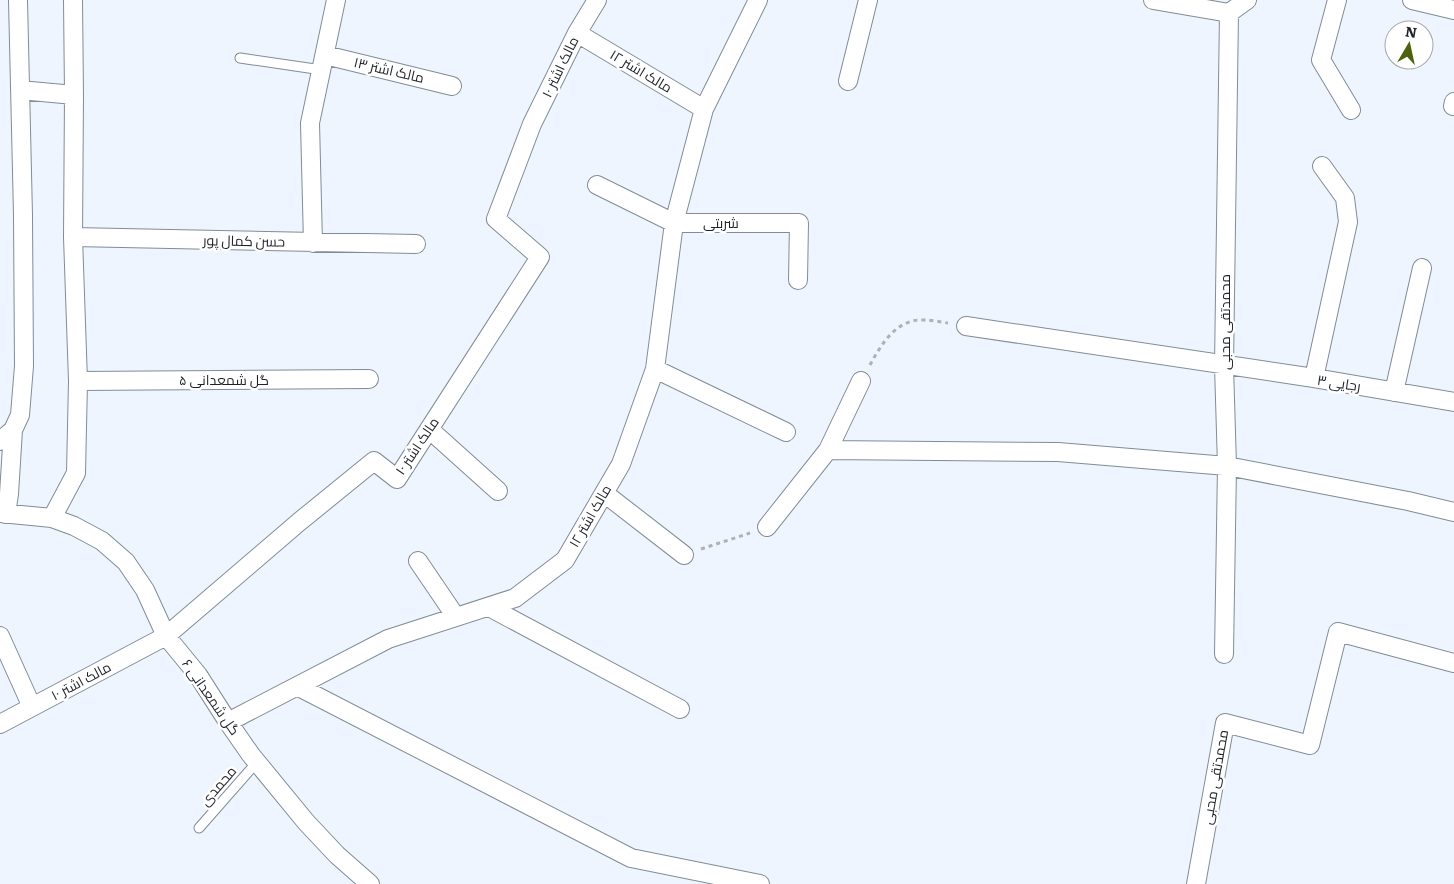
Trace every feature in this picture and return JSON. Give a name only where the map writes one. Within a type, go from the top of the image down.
[{"type":"street","points":[[3,513],[9,494],[10,469],[5,437],[20,415],[24,357],[18,0]]},
{"type":"street","points":[[52,518],[76,473],[78,381],[73,237],[73,0]]},
{"type":"street","points":[[313,243],[310,123],[336,0]]},
{"type":"street","name":"مالک اشتر ۱۰","points":[[0,724],[166,636],[298,522],[374,461],[397,479],[540,257],[496,219],[532,124],[577,33],[596,0]]},
{"type":"street","name":"مالک اشتر ۱۲","points":[[228,722],[388,639],[515,598],[565,560],[621,464],[655,369],[674,223],[704,109],[758,0]]},
{"type":"street","points":[[848,82],[868,0]]},
{"type":"street","points":[[1161,1],[1229,12],[1247,0]]},
{"type":"street","points":[[1337,0],[1321,60],[1351,110]]},
{"type":"street","points":[[1412,0],[1454,10]]},
{"type":"street","name":"محمدتقی محبی","points":[[1224,654],[1227,466],[1224,366],[1229,12]]},
{"type":"street","name":"مالک اشتر ۱۲","points":[[577,33],[704,109]]},
{"type":"street","name":"مالک اشتر ۱۳","points":[[323,63],[452,86]]},
{"type":"street","points":[[20,90],[74,95]]},
{"type":"street","points":[[1453,106],[1454,102]]},
{"type":"street","points":[[1314,378],[1348,222],[1345,198],[1322,166]]},
{"type":"street","name":"شربتی","points":[[597,184],[674,223],[799,224],[798,280]]},
{"type":"street","name":"حسن کمال پور","points":[[73,237],[416,244]]},
{"type":"street","points":[[1394,392],[1422,268]]},
{"type":"street","name":"رجایی ۳","points":[[966,326],[1314,378],[1454,402]]},
{"type":"street","points":[[655,369],[786,432]]},
{"type":"street","name":"گل شمعدانی ۵","points":[[78,381],[370,379]]},
{"type":"street","points":[[767,527],[828,450],[861,381]]},
{"type":"street","points":[[430,429],[498,491]]},
{"type":"street","points":[[828,450],[1058,452],[1227,466],[1408,501],[1454,512]]},
{"type":"street","points":[[604,493],[684,555]]},
{"type":"street","name":"گل شمعدانی ۶","points":[[3,513],[52,518],[74,526],[102,541],[126,562],[146,590],[166,636],[198,676],[257,762],[306,822],[370,884]]},
{"type":"street","points":[[418,561],[456,617]]},
{"type":"street","points":[[489,607],[680,709]]},
{"type":"street","name":"محمدتقی محبی","points":[[1196,884],[1225,723],[1310,745],[1338,632],[1454,663]]},
{"type":"street","points":[[0,636],[32,707]]},
{"type":"street","points":[[297,686],[631,858],[760,884]]},
{"type":"lane","points":[[240,58],[323,63]]},
{"type":"lane","name":"محمدی","points":[[200,828],[257,762]]},
{"type":"path","points":[[861,381],[892,332],[908,322],[924,319],[966,326]]},
{"type":"path","points":[[684,555],[767,527]]}]
